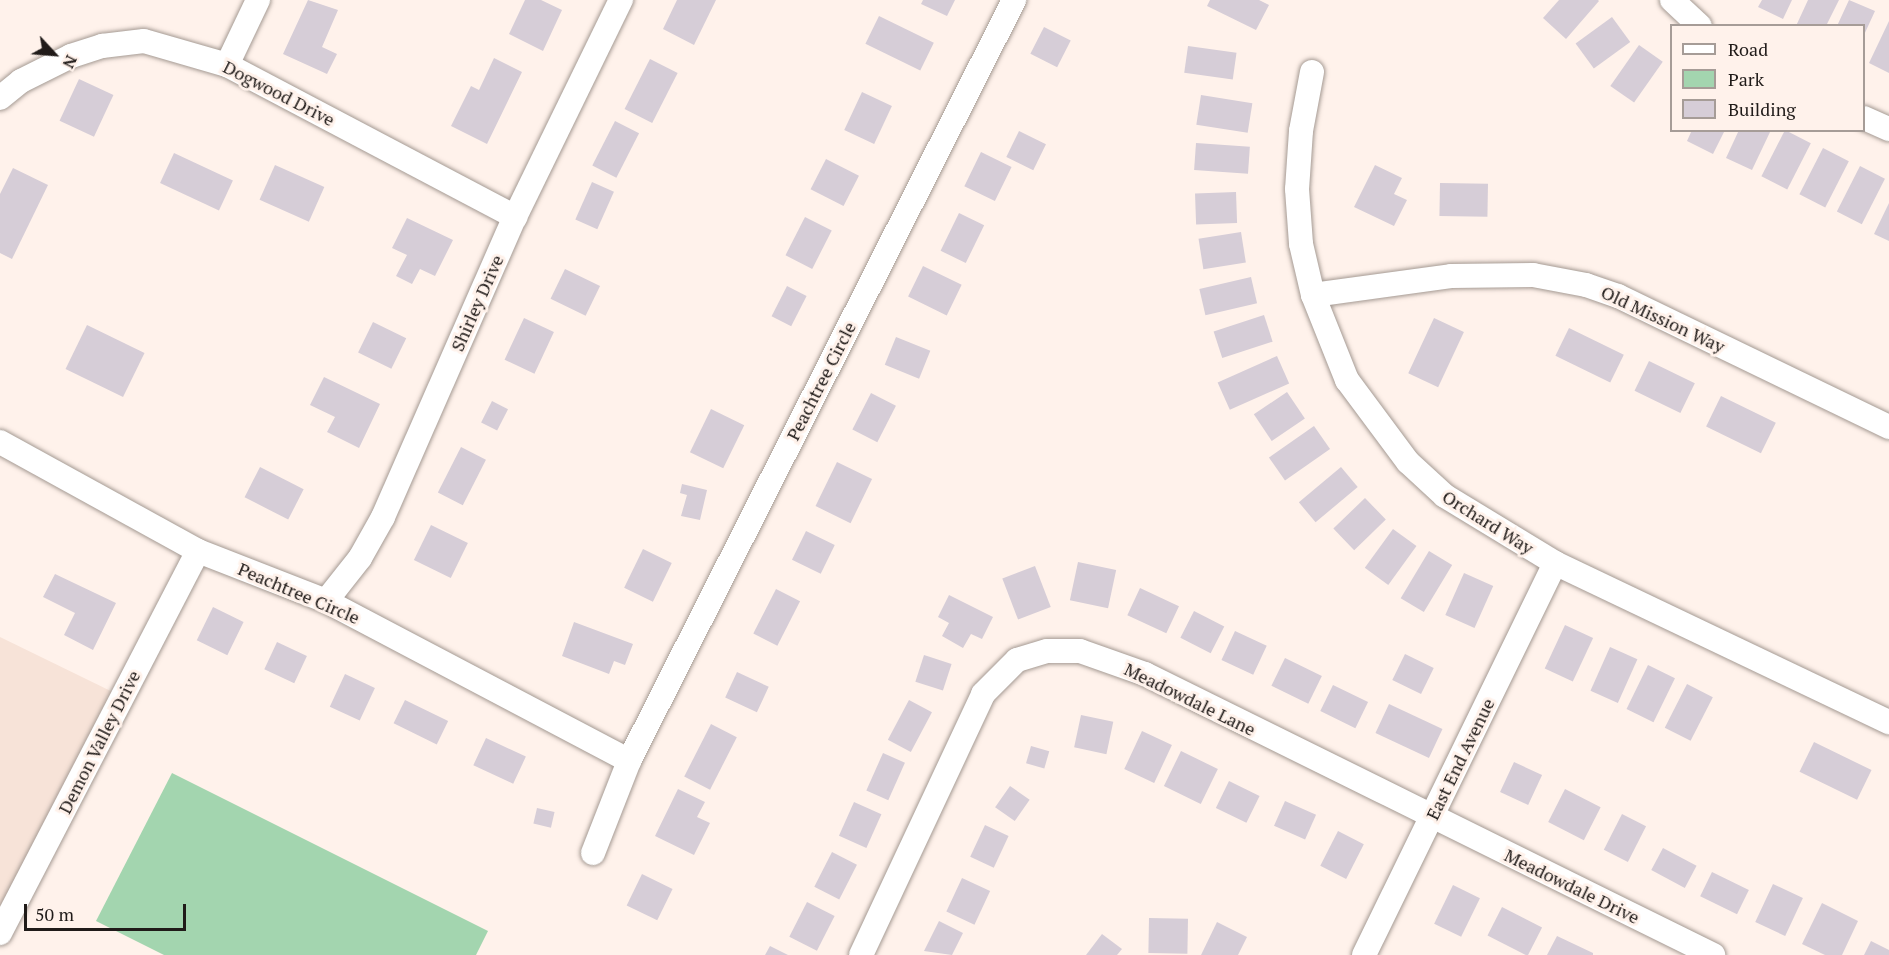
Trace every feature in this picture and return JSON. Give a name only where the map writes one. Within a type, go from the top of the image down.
[{"type":"street","points":[[227,65],[258,0]]},
{"type":"street","name":"Shirley Drive","points":[[326,601],[360,558],[383,517],[515,217],[621,0]]},
{"type":"street","name":"Peachtree Circle","points":[[594,853],[629,762],[1014,0]]},
{"type":"street","points":[[1672,0],[1698,24]]},
{"type":"street","name":"Dogwood Drive","points":[[0,98],[21,81],[70,56],[102,46],[144,41],[227,65],[515,217]]},
{"type":"street","name":"Orchard Way","points":[[1312,72],[1301,131],[1298,189],[1301,244],[1313,295],[1347,380],[1408,462],[1445,496],[1555,563],[1889,722]]},
{"type":"street","points":[[1865,119],[1889,129]]},
{"type":"street","name":"Old Mission Way","points":[[1313,295],[1451,276],[1533,275],[1586,285],[1618,296],[1889,427]]},
{"type":"street","name":"Peachtree Circle","points":[[0,442],[198,551],[326,601],[629,762]]},
{"type":"street","name":"Demon Valley Drive","points":[[0,933],[198,551]]},
{"type":"street","name":"East End Avenue","points":[[1364,955],[1555,563]]},
{"type":"street","name":"Meadowdale Lane","points":[[861,955],[983,694],[1017,660],[1047,651],[1080,651],[1145,674],[1432,817]]},
{"type":"street","name":"Meadowdale Drive","points":[[1432,817],[1713,955]]},
{"type":"shaded area","points":[[0,637],[123,697],[0,933]]},
{"type":"green space","points":[[172,773],[488,931],[476,955],[164,955],[96,921]]},
{"type":"building","points":[[308,0],[338,10],[322,47],[337,54],[327,74],[283,54]]},
{"type":"building","points":[[525,0],[541,0],[562,10],[543,51],[509,34]]},
{"type":"building","points":[[677,0],[716,0],[694,45],[663,29]]},
{"type":"building","points":[[923,0],[955,0],[947,16],[921,4]]},
{"type":"building","points":[[1210,0],[1259,0],[1269,5],[1256,30],[1207,6]]},
{"type":"building","points":[[1559,0],[1599,1],[1566,39],[1543,18]]},
{"type":"building","points":[[1762,0],[1792,0],[1783,19],[1758,7]]},
{"type":"building","points":[[1808,0],[1839,0],[1827,24],[1797,24]]},
{"type":"building","points":[[1849,0],[1875,11],[1865,33],[1865,24],[1838,24]]},
{"type":"building","points":[[879,16],[934,43],[920,71],[865,44]]},
{"type":"building","points":[[1612,17],[1630,42],[1594,69],[1576,43]]},
{"type":"building","points":[[1889,21],[1889,73],[1869,63]]},
{"type":"building","points":[[1044,27],[1071,41],[1057,67],[1030,54]]},
{"type":"building","points":[[1639,45],[1663,62],[1634,103],[1610,86]]},
{"type":"building","points":[[1188,46],[1237,53],[1233,80],[1184,73]]},
{"type":"building","points":[[494,58],[522,72],[487,144],[451,126],[471,86],[479,90]]},
{"type":"building","points":[[650,59],[678,73],[652,123],[625,109]]},
{"type":"building","points":[[79,79],[113,95],[94,137],[60,121]]},
{"type":"building","points":[[862,92],[892,106],[874,144],[844,130]]},
{"type":"building","points":[[1201,95],[1252,103],[1248,133],[1196,125]]},
{"type":"building","points":[[615,121],[639,133],[616,178],[592,166]]},
{"type":"building","points":[[1019,131],[1046,144],[1033,170],[1006,157]]},
{"type":"building","points":[[1691,132],[1724,132],[1713,154],[1687,141]]},
{"type":"building","points":[[1738,132],[1770,132],[1752,170],[1726,158]]},
{"type":"building","points":[[1784,132],[1789,132],[1811,143],[1787,189],[1761,176]]},
{"type":"building","points":[[1196,143],[1250,147],[1248,174],[1194,170]]},
{"type":"building","points":[[1823,148],[1849,161],[1825,207],[1799,194]]},
{"type":"building","points":[[981,152],[1012,167],[995,201],[964,186]]},
{"type":"building","points":[[174,153],[233,180],[219,210],[160,183]]},
{"type":"building","points":[[826,159],[859,176],[844,206],[811,189]]},
{"type":"building","points":[[275,165],[324,187],[309,222],[260,200]]},
{"type":"building","points":[[1375,165],[1402,178],[1394,194],[1407,200],[1394,226],[1354,207]]},
{"type":"building","points":[[1860,166],[1885,179],[1862,224],[1837,211]]},
{"type":"building","points":[[13,168],[48,185],[12,259],[0,253],[0,194]]},
{"type":"building","points":[[592,182],[614,192],[597,229],[575,219]]},
{"type":"building","points":[[1440,183],[1488,184],[1487,217],[1439,216]]},
{"type":"building","points":[[1236,192],[1237,223],[1196,224],[1195,193]]},
{"type":"building","points":[[1889,203],[1889,241],[1874,234]]},
{"type":"building","points":[[959,213],[984,225],[966,263],[941,251]]},
{"type":"building","points":[[805,217],[832,231],[812,269],[785,255]]},
{"type":"building","points":[[407,218],[453,240],[435,276],[420,269],[412,284],[396,276],[407,255],[392,248]]},
{"type":"building","points":[[1241,232],[1246,263],[1203,269],[1199,239]]},
{"type":"building","points":[[923,266],[962,285],[947,315],[908,297]]},
{"type":"building","points":[[565,269],[600,286],[586,316],[551,299]]},
{"type":"building","points":[[1251,277],[1257,303],[1205,315],[1199,289]]},
{"type":"building","points":[[787,286],[807,296],[791,326],[772,316]]},
{"type":"building","points":[[1264,315],[1273,342],[1222,358],[1214,331]]},
{"type":"building","points":[[524,318],[554,332],[534,374],[505,360]]},
{"type":"building","points":[[1434,318],[1464,332],[1438,387],[1408,373]]},
{"type":"building","points":[[373,322],[406,338],[391,369],[358,353]]},
{"type":"building","points":[[87,325],[145,353],[123,397],[66,369]]},
{"type":"building","points":[[1569,328],[1624,355],[1610,383],[1555,356]]},
{"type":"building","points":[[896,337],[930,351],[919,379],[885,365]]},
{"type":"building","points":[[1277,356],[1289,383],[1230,410],[1218,382]]},
{"type":"building","points":[[1649,361],[1695,383],[1680,413],[1635,391]]},
{"type":"building","points":[[324,377],[380,404],[359,448],[327,432],[335,417],[310,405]]},
{"type":"building","points":[[1287,392],[1305,419],[1272,441],[1254,414]]},
{"type":"building","points":[[871,393],[896,406],[877,442],[852,430]]},
{"type":"building","points":[[1721,396],[1776,423],[1761,453],[1706,427]]},
{"type":"building","points":[[492,401],[508,409],[497,431],[481,422]]},
{"type":"building","points":[[711,409],[744,425],[723,468],[690,452]]},
{"type":"building","points":[[1314,426],[1330,449],[1285,480],[1269,458]]},
{"type":"building","points":[[461,447],[486,460],[463,505],[438,492]]},
{"type":"building","points":[[837,462],[872,479],[851,523],[816,506]]},
{"type":"building","points":[[260,467],[304,489],[288,520],[245,497]]},
{"type":"building","points":[[1341,467],[1358,487],[1316,522],[1299,502]]},
{"type":"building","points":[[682,484],[707,490],[700,520],[681,516],[687,495],[680,493]]},
{"type":"building","points":[[1365,498],[1386,520],[1354,550],[1333,529]]},
{"type":"building","points":[[431,525],[468,543],[451,578],[414,560]]},
{"type":"building","points":[[1393,529],[1416,546],[1388,585],[1365,568]]},
{"type":"building","points":[[806,531],[835,545],[821,574],[792,560]]},
{"type":"building","points":[[643,549],[672,563],[653,602],[624,588]]},
{"type":"building","points":[[1429,551],[1452,565],[1424,612],[1401,598]]},
{"type":"building","points":[[1078,562],[1116,570],[1108,608],[1070,600]]},
{"type":"building","points":[[1035,566],[1051,607],[1018,620],[1002,579]]},
{"type":"building","points":[[1464,573],[1493,586],[1475,628],[1445,615]]},
{"type":"building","points":[[55,574],[116,603],[93,650],[64,635],[75,613],[43,597]]},
{"type":"building","points":[[1140,588],[1179,606],[1166,633],[1127,615]]},
{"type":"building","points":[[776,589],[800,601],[777,646],[753,634]]},
{"type":"building","points":[[949,595],[993,617],[982,639],[971,634],[963,648],[942,636],[949,623],[938,617]]},
{"type":"building","points":[[213,607],[244,622],[227,655],[197,640]]},
{"type":"building","points":[[1194,611],[1224,626],[1211,653],[1180,638]]},
{"type":"building","points":[[574,622],[633,644],[625,665],[614,661],[609,674],[562,656]]},
{"type":"building","points":[[1565,625],[1593,638],[1573,682],[1545,669]]},
{"type":"building","points":[[1235,631],[1267,646],[1253,675],[1221,660]]},
{"type":"building","points":[[277,642],[307,656],[294,683],[264,669]]},
{"type":"building","points":[[1610,647],[1637,659],[1618,703],[1590,691]]},
{"type":"building","points":[[1405,654],[1434,668],[1421,694],[1392,680]]},
{"type":"building","points":[[924,655],[952,664],[943,691],[915,682]]},
{"type":"building","points":[[1285,658],[1322,676],[1308,704],[1271,686]]},
{"type":"building","points":[[1648,665],[1675,678],[1653,722],[1627,709]]},
{"type":"building","points":[[737,672],[769,687],[757,712],[725,697]]},
{"type":"building","points":[[345,674],[375,688],[360,721],[330,707]]},
{"type":"building","points":[[1687,684],[1713,697],[1691,741],[1665,728]]},
{"type":"building","points":[[1333,685],[1368,702],[1355,728],[1320,711]]},
{"type":"building","points":[[405,700],[448,721],[437,744],[394,723]]},
{"type":"building","points":[[909,700],[932,712],[911,752],[888,740]]},
{"type":"building","points":[[1389,704],[1442,729],[1429,758],[1375,733]]},
{"type":"building","points":[[1081,715],[1113,722],[1106,754],[1074,747]]},
{"type":"building","points":[[711,724],[737,737],[710,790],[684,777]]},
{"type":"building","points":[[1142,731],[1172,745],[1154,783],[1124,769]]},
{"type":"building","points":[[486,738],[526,757],[513,784],[473,765]]},
{"type":"building","points":[[1814,742],[1872,770],[1857,800],[1800,772]]},
{"type":"building","points":[[1031,746],[1049,751],[1044,769],[1026,763]]},
{"type":"building","points":[[1181,751],[1218,769],[1201,804],[1164,786]]},
{"type":"building","points":[[883,753],[905,763],[888,800],[866,790]]},
{"type":"building","points":[[1514,762],[1542,775],[1528,805],[1500,792]]},
{"type":"building","points":[[1229,781],[1260,796],[1246,823],[1216,808]]},
{"type":"building","points":[[1010,786],[1030,800],[1015,821],[995,807]]},
{"type":"building","points":[[678,789],[705,802],[697,817],[710,823],[694,855],[655,836]]},
{"type":"building","points":[[1565,789],[1601,807],[1584,840],[1548,822]]},
{"type":"building","points":[[1285,801],[1316,815],[1305,839],[1274,826]]},
{"type":"building","points":[[854,802],[881,814],[866,848],[839,836]]},
{"type":"building","points":[[537,808],[555,812],[551,828],[533,824]]},
{"type":"building","points":[[1622,814],[1646,826],[1628,862],[1604,850]]},
{"type":"building","points":[[985,825],[1009,836],[994,868],[970,857]]},
{"type":"building","points":[[1338,831],[1364,844],[1346,879],[1320,866]]},
{"type":"building","points":[[1663,848],[1697,866],[1685,888],[1651,870]]},
{"type":"building","points":[[832,852],[857,865],[839,899],[814,887]]},
{"type":"building","points":[[1712,872],[1749,890],[1737,914],[1700,896]]},
{"type":"building","points":[[642,874],[673,889],[657,920],[627,905]]},
{"type":"building","points":[[962,878],[990,891],[974,925],[946,912]]},
{"type":"building","points":[[1773,884],[1803,898],[1785,936],[1755,922]]},
{"type":"building","points":[[1453,885],[1480,898],[1461,937],[1434,924]]},
{"type":"building","points":[[807,902],[835,916],[817,951],[789,937]]},
{"type":"building","points":[[1822,903],[1858,921],[1842,955],[1825,955],[1802,944]]},
{"type":"building","points":[[1502,907],[1542,927],[1528,955],[1487,936]]},
{"type":"building","points":[[1149,918],[1188,919],[1187,954],[1148,953]]},
{"type":"building","points":[[939,921],[963,933],[952,955],[924,951]]},
{"type":"building","points":[[1217,922],[1247,937],[1238,955],[1201,955]]},
{"type":"building","points":[[1102,934],[1122,949],[1117,955],[1086,955]]},
{"type":"building","points":[[1557,936],[1593,953],[1593,955],[1547,955]]},
{"type":"building","points":[[1871,941],[1889,950],[1889,955],[1864,955]]},
{"type":"building","points":[[770,946],[788,955],[765,955]]}]
